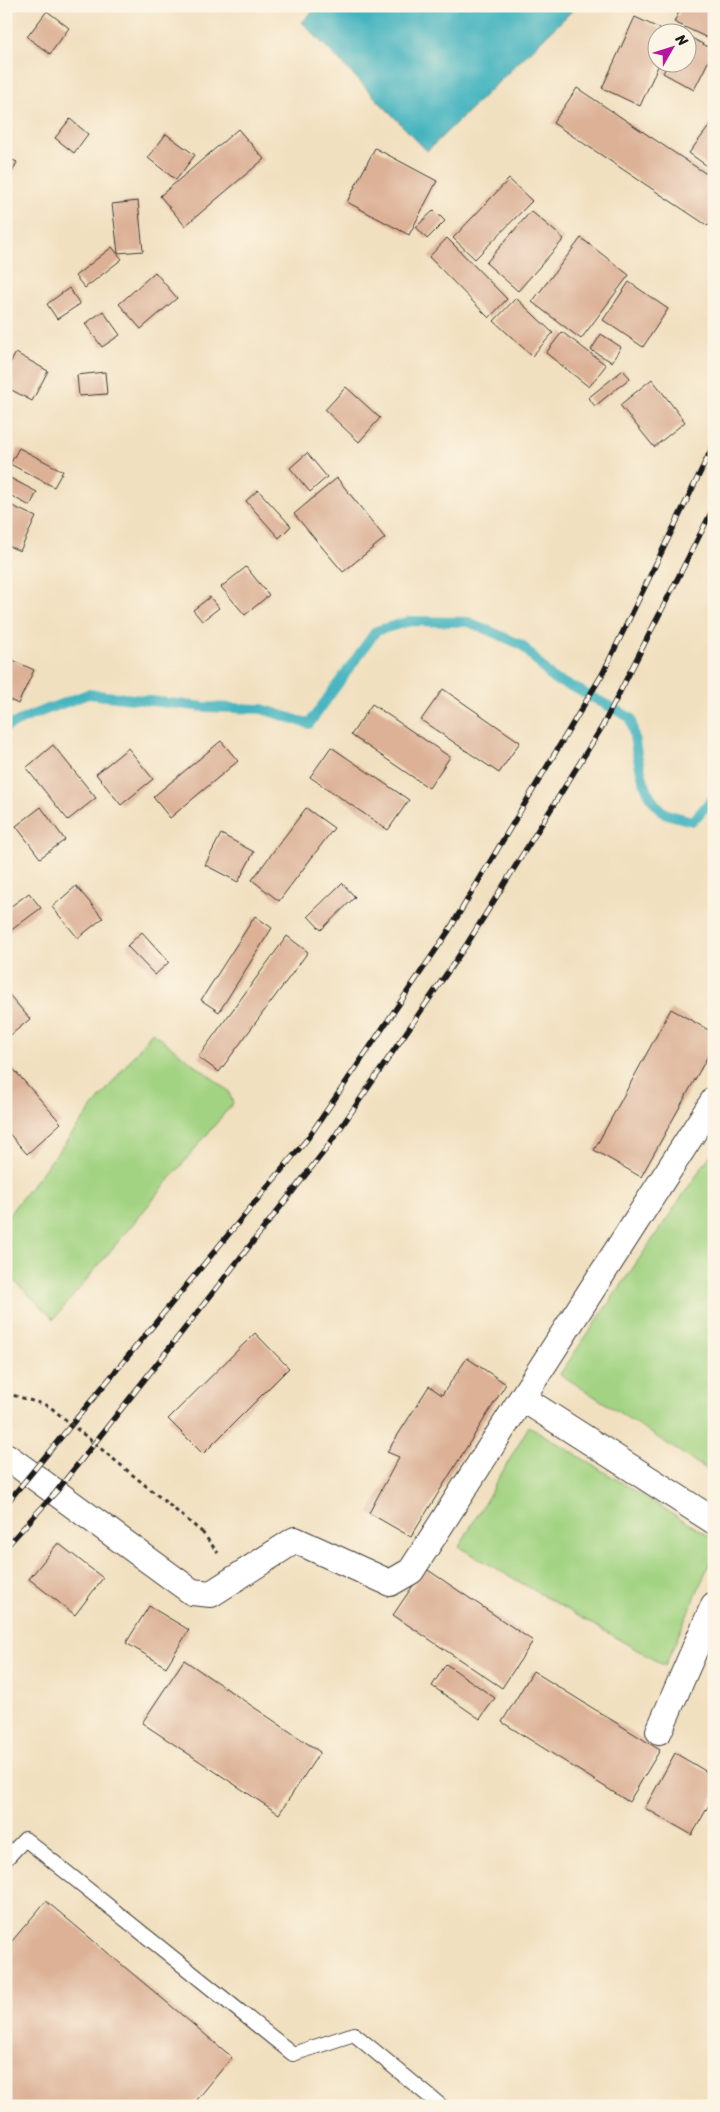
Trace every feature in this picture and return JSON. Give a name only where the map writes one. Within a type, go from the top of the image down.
[{"type":"street","points":[[6,1456],[192,1592],[211,1594],[296,1540],[390,1583],[411,1571],[714,1100]]},
{"type":"street","points":[[522,1398],[714,1521]]},
{"type":"street","points":[[659,1731],[714,1605]]},
{"type":"lane","points":[[6,1859],[25,1839],[293,2054],[354,2034],[441,2106]]},
{"type":"path","points":[[6,1393],[49,1406],[202,1532]]},
{"type":"green space","points":[[152,1032],[228,1090],[233,1103],[54,1319],[6,1273],[6,1218]]},
{"type":"green space","points":[[714,1150],[714,1474],[560,1374]]},
{"type":"green space","points":[[529,1426],[714,1539],[714,1553],[665,1666],[459,1547]]},
{"type":"water","points":[[318,6],[577,6],[427,151],[302,22]]},
{"type":"building","points":[[682,6],[714,6],[714,41],[698,33],[698,22],[674,22]]},
{"type":"building","points":[[47,11],[69,28],[50,54],[27,37]]},
{"type":"building","points":[[635,17],[648,23],[648,72],[655,72],[640,106],[602,88]]},
{"type":"building","points":[[698,41],[714,50],[694,90],[663,73],[698,72]]},
{"type":"building","points":[[577,88],[714,179],[714,218],[708,226],[553,123]]},
{"type":"building","points":[[70,119],[88,134],[74,153],[55,138]]},
{"type":"building","points":[[714,120],[714,171],[689,153]]},
{"type":"building","points":[[238,129],[264,159],[185,226],[160,196]]},
{"type":"building","points":[[166,134],[195,155],[176,180],[148,158]]},
{"type":"building","points":[[375,148],[437,181],[409,235],[347,202]]},
{"type":"building","points":[[6,157],[17,162],[6,185]]},
{"type":"building","points":[[509,179],[532,201],[475,259],[453,238]]},
{"type":"building","points":[[138,201],[143,251],[118,253],[112,204]]},
{"type":"building","points":[[434,210],[445,221],[427,239],[416,227]]},
{"type":"building","points":[[531,211],[564,239],[518,291],[486,263]]},
{"type":"building","points":[[447,238],[507,299],[489,318],[429,257]]},
{"type":"building","points":[[581,238],[629,275],[581,339],[532,302]]},
{"type":"building","points":[[112,247],[122,259],[85,288],[75,276]]},
{"type":"building","points":[[155,272],[177,298],[141,329],[119,304]]},
{"type":"building","points":[[629,282],[668,309],[643,347],[603,320]]},
{"type":"building","points":[[69,288],[80,304],[57,319],[47,304]]},
{"type":"building","points":[[516,298],[553,333],[532,356],[494,321]]},
{"type":"building","points":[[103,311],[120,335],[102,347],[85,324]]},
{"type":"building","points":[[562,332],[606,365],[589,387],[546,353]]},
{"type":"building","points":[[601,334],[621,347],[612,362],[591,350]]},
{"type":"building","points":[[16,353],[48,371],[32,401],[6,387],[6,370]]},
{"type":"building","points":[[623,370],[630,378],[595,406],[588,398]]},
{"type":"building","points":[[105,372],[107,394],[79,396],[77,375]]},
{"type":"building","points":[[652,379],[685,422],[654,447],[620,405]]},
{"type":"building","points":[[346,387],[380,418],[359,442],[325,410]]},
{"type":"building","points":[[19,448],[63,471],[54,487],[10,464]]},
{"type":"building","points":[[307,453],[327,477],[310,492],[290,468]]},
{"type":"building","points":[[8,477],[37,492],[30,506],[6,493]]},
{"type":"building","points":[[337,478],[385,538],[343,572],[294,514]]},
{"type":"building","points":[[258,490],[291,526],[279,538],[246,501]]},
{"type":"building","points":[[6,503],[36,517],[20,551],[6,545]]},
{"type":"building","points":[[246,567],[269,595],[245,615],[221,587]]},
{"type":"building","points":[[210,597],[219,608],[202,621],[193,610]]},
{"type":"building","points":[[6,657],[34,670],[18,704],[6,698]]},
{"type":"building","points":[[443,689],[520,742],[499,773],[421,720]]},
{"type":"building","points":[[372,704],[450,757],[429,788],[351,735]]},
{"type":"building","points":[[221,741],[238,761],[170,818],[153,797]]},
{"type":"building","points":[[53,745],[96,798],[68,820],[26,768]]},
{"type":"building","points":[[331,747],[409,800],[388,830],[310,777]]},
{"type":"building","points":[[128,748],[153,779],[121,805],[96,774]]},
{"type":"building","points":[[41,807],[65,840],[40,858],[16,826]]},
{"type":"building","points":[[306,808],[334,828],[279,901],[252,880]]},
{"type":"building","points":[[221,834],[254,852],[238,882],[205,865]]},
{"type":"building","points":[[342,883],[355,897],[321,930],[308,916]]},
{"type":"building","points":[[76,886],[103,918],[78,938],[52,907]]},
{"type":"building","points":[[29,893],[41,908],[6,934],[6,910]]},
{"type":"building","points":[[255,916],[272,928],[219,1012],[201,1000]]},
{"type":"building","points":[[142,932],[169,962],[155,975],[127,946]]},
{"type":"building","points":[[287,936],[308,952],[219,1072],[198,1057]]},
{"type":"building","points":[[6,991],[30,1019],[6,1039]]},
{"type":"building","points":[[671,1009],[714,1033],[714,1045],[641,1177],[594,1150]]},
{"type":"building","points":[[8,1063],[61,1123],[27,1154],[6,1130]]},
{"type":"building","points":[[255,1333],[289,1368],[203,1454],[168,1419]]},
{"type":"building","points":[[467,1358],[506,1384],[411,1537],[369,1513],[399,1457],[387,1452],[429,1386],[442,1395]]},
{"type":"building","points":[[58,1543],[103,1578],[75,1615],[29,1579]]},
{"type":"building","points":[[425,1568],[533,1641],[502,1688],[393,1615]]},
{"type":"building","points":[[149,1606],[189,1630],[166,1667],[126,1643]]},
{"type":"building","points":[[184,1660],[320,1752],[279,1814],[142,1723]]},
{"type":"building","points":[[446,1664],[495,1698],[480,1719],[432,1686]]},
{"type":"building","points":[[533,1671],[660,1750],[629,1802],[502,1722]]},
{"type":"building","points":[[675,1753],[714,1776],[714,1796],[692,1835],[645,1808]]},
{"type":"building","points":[[46,1901],[232,2057],[192,2106],[6,2106],[6,1948]]},
{"type":"waterway","points":[[6,727],[88,694],[205,707],[262,709],[309,724],[376,631],[410,621],[469,622],[522,645],[553,679],[575,688],[631,718],[637,757],[645,785],[658,807],[667,814],[693,821],[714,797]]},
{"type":"railway","points":[[6,1504],[308,1138],[448,932],[603,673],[714,444]]},
{"type":"railway","points":[[6,1547],[56,1492],[326,1149],[467,944],[602,727],[714,507]]}]
